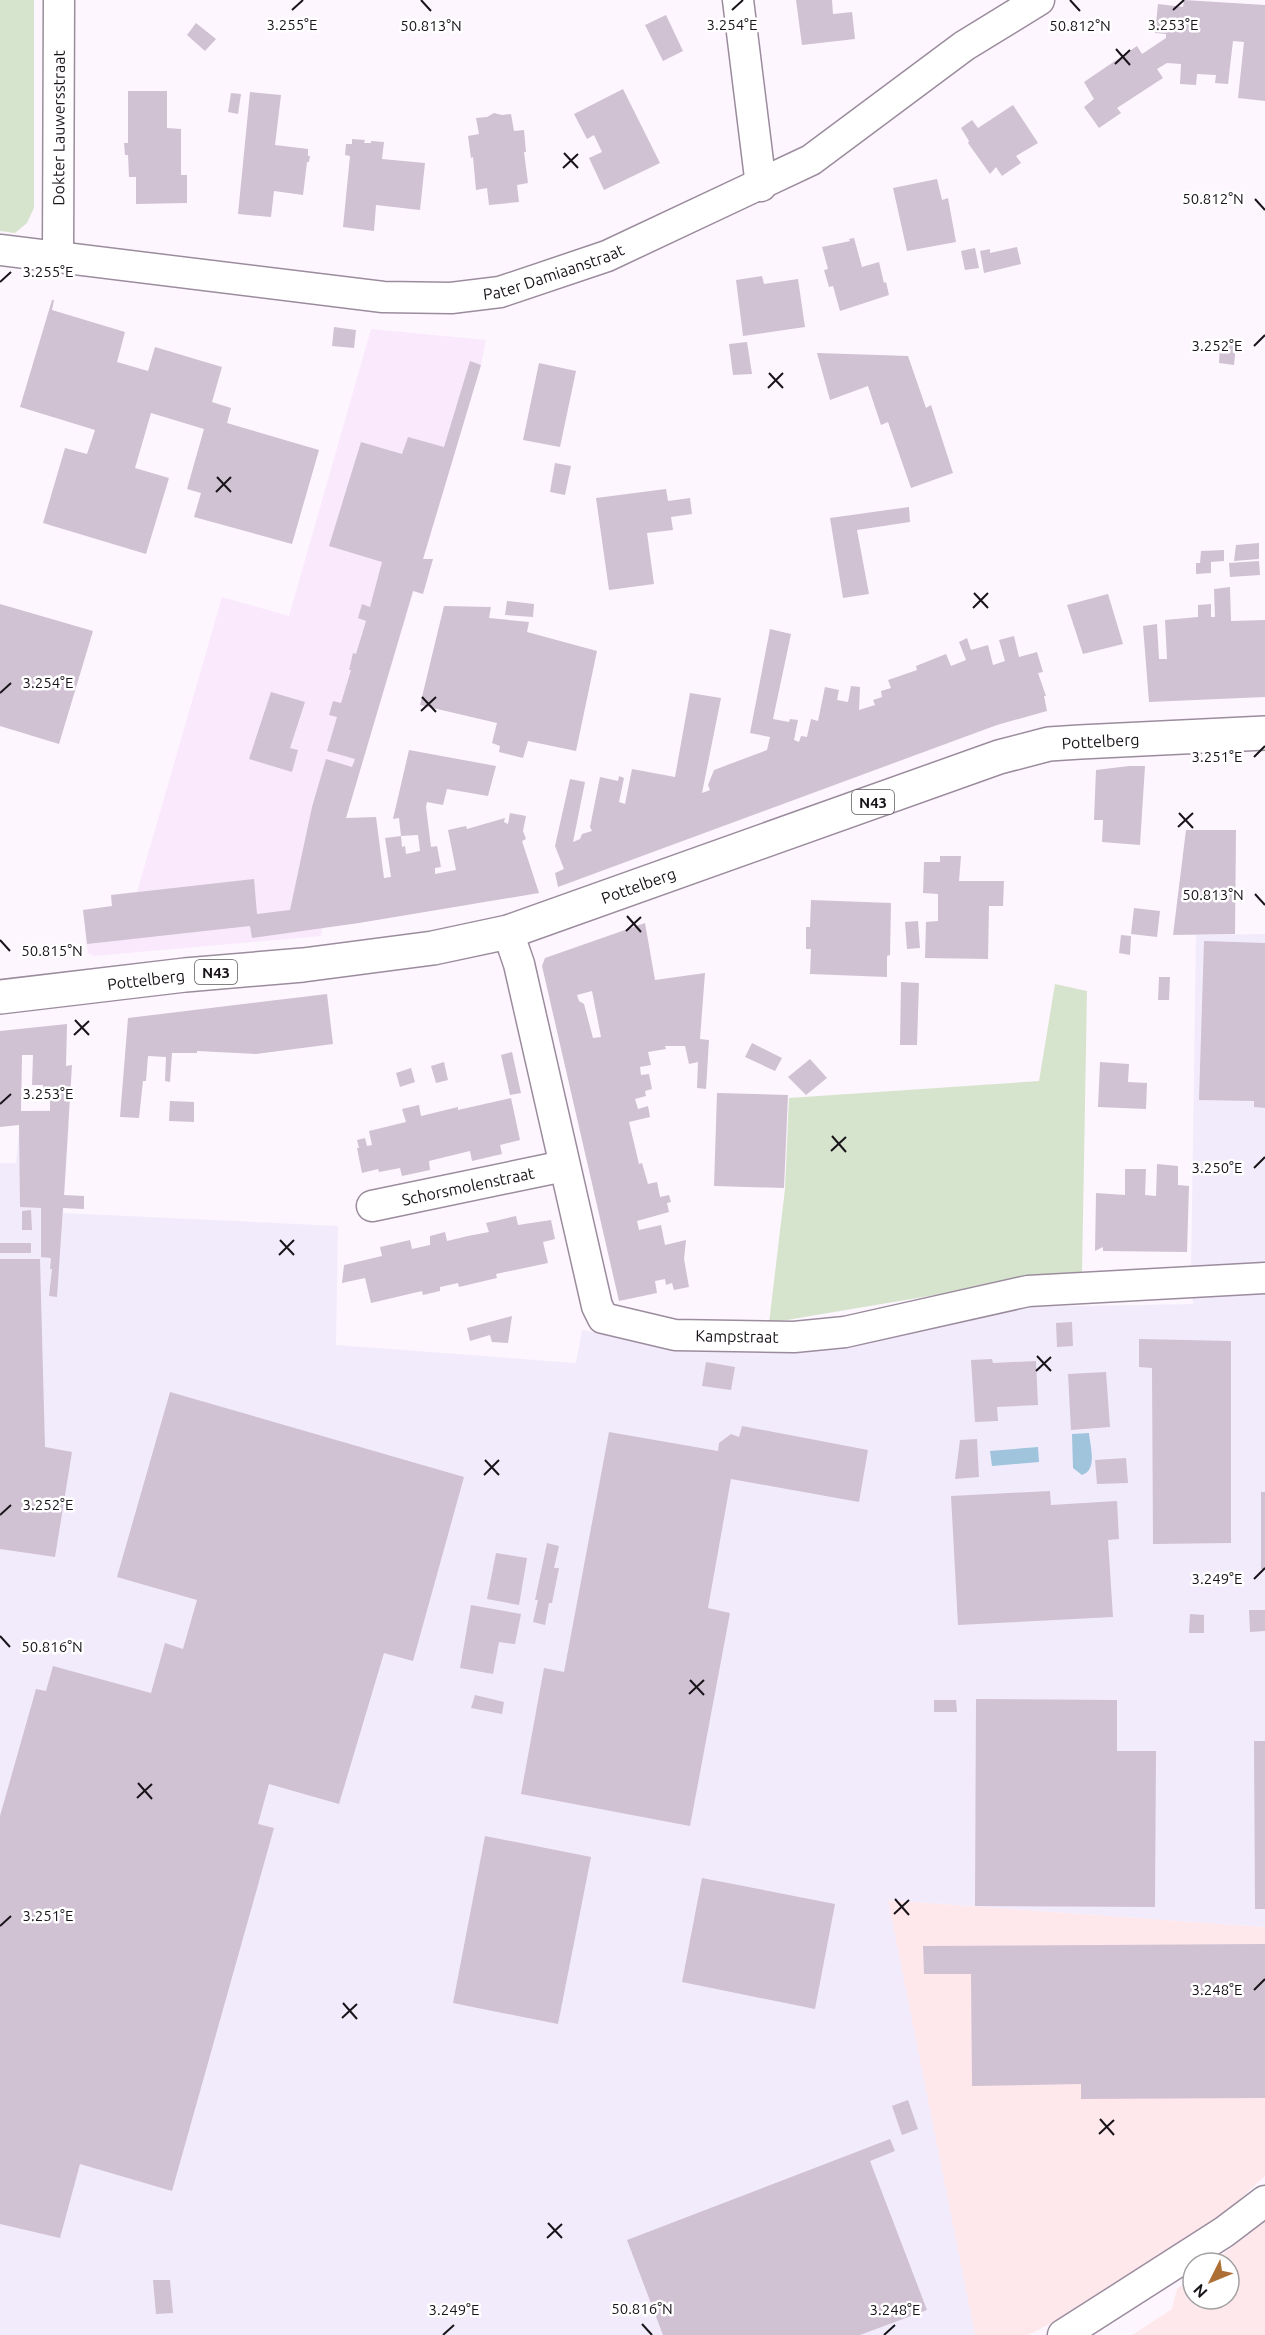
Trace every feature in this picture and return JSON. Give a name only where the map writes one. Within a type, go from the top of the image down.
[{"type":"main road","name":"Pottelberg","points":[[0,997],[185,975],[326,962],[433,948],[508,932],[999,757],[1049,744],[1265,734]]},
{"type":"street","name":"Dokter Lauwersstraat","points":[[58,256],[59,0]]},
{"type":"street","points":[[738,0],[761,186]]},
{"type":"street","name":"Pater Damiaanstraat","points":[[0,250],[383,297],[451,298],[500,292],[565,272],[606,256],[761,186],[810,160],[964,46],[1039,0]]},
{"type":"street","name":"Kampstraat","points":[[508,932],[519,964],[597,1306],[603,1318],[675,1335],[794,1337],[845,1332],[1028,1292],[1265,1278]]},
{"type":"street","name":"Schorsmolenstraat","points":[[372,1206],[564,1166]]},
{"type":"street","points":[[1063,2335],[1224,2232],[1265,2201]]},
{"type":"shaded area","points":[[371,329],[486,340],[481,365],[346,818],[321,936],[94,956],[88,953],[83,910],[112,906],[111,895],[137,892],[222,597],[289,616]]},
{"type":"shaded area","points":[[1265,934],[1265,1927],[888,1900],[975,2335],[0,2335],[0,1163],[16,1163],[21,1111],[54,1110],[56,1118],[69,1126],[63,1213],[338,1226],[336,1345],[576,1363],[582,1330],[683,1348],[1023,1307],[1193,1304],[1191,1274],[1196,935]]},
{"type":"shaded area","points":[[887,1900],[1265,1927],[1265,2176],[1222,2216],[1096,2300],[1028,2335],[975,2335]]},
{"type":"shaded area","points":[[1265,2222],[1265,2335],[1132,2335],[1172,2309],[1177,2289],[1181,2286],[1181,2311],[1241,2311],[1241,2251],[1227,2251]]},
{"type":"green space","points":[[0,0],[34,0],[34,208],[27,223],[15,233],[0,231]]},
{"type":"green space","points":[[1055,984],[1087,991],[1082,1275],[1053,1275],[769,1323],[785,1189],[789,1098],[1039,1081]]},
{"type":"water","points":[[1089,1433],[1092,1463],[1087,1472],[1082,1475],[1073,1468],[1072,1434]]},
{"type":"water","points":[[1038,1447],[1039,1462],[992,1466],[990,1451]]},
{"type":"building","points":[[796,0],[832,0],[833,14],[852,12],[855,39],[802,45]]},
{"type":"building","points":[[1184,0],[1265,5],[1265,101],[1238,98],[1244,42],[1233,41],[1228,84],[1215,83],[1216,75],[1197,74],[1196,85],[1180,84],[1181,64],[1167,63],[1157,69],[1163,78],[1117,108],[1121,113],[1099,128],[1084,107],[1094,99],[1084,82],[1137,46],[1142,54],[1166,38],[1166,34],[1155,33],[1158,4],[1183,7]]},
{"type":"building","points":[[666,15],[683,51],[663,61],[645,25]]},
{"type":"building","points":[[196,23],[216,39],[205,51],[187,35]]},
{"type":"building","points":[[623,89],[660,163],[604,190],[589,158],[602,152],[594,135],[587,139],[574,114]]},
{"type":"building","points":[[128,91],[167,91],[167,128],[181,129],[181,175],[187,175],[187,203],[136,204],[136,177],[129,177],[128,155],[125,155],[124,143],[128,143]]},
{"type":"building","points":[[250,92],[281,95],[275,145],[308,149],[308,156],[310,156],[307,162],[303,195],[274,191],[271,217],[238,214]]},
{"type":"building","points":[[231,93],[241,94],[238,114],[228,112]]},
{"type":"building","points":[[1013,105],[1038,143],[1016,156],[1021,163],[1002,176],[996,167],[990,174],[968,143],[961,128],[972,120],[978,128]]},
{"type":"building","points":[[494,113],[511,114],[514,131],[524,130],[528,183],[517,185],[519,202],[489,205],[487,188],[476,190],[473,157],[471,158],[468,136],[479,134],[476,118],[487,117]]},
{"type":"building","points":[[352,139],[365,140],[364,143],[384,142],[382,159],[425,163],[420,210],[376,205],[374,231],[343,227],[350,156],[345,155],[346,144],[352,144]]},
{"type":"building","points":[[937,179],[942,200],[948,198],[956,242],[907,251],[893,188]]},
{"type":"building","points":[[854,238],[862,267],[879,262],[889,295],[840,311],[833,286],[829,287],[824,270],[828,269],[822,247],[850,241],[849,239]]},
{"type":"building","points":[[1017,247],[1021,264],[984,273],[980,251],[990,249],[990,253]]},
{"type":"building","points":[[975,248],[979,268],[965,270],[961,251]]},
{"type":"building","points":[[762,276],[764,284],[798,279],[805,327],[743,336],[736,280]]},
{"type":"building","points":[[52,300],[54,300],[52,310],[125,332],[117,362],[148,371],[155,347],[222,367],[212,402],[231,408],[227,423],[319,450],[292,544],[194,517],[201,493],[187,489],[204,429],[151,413],[135,468],[169,478],[146,554],[43,523],[65,448],[87,454],[95,430],[20,407]]},
{"type":"building","points":[[334,327],[356,330],[354,348],[332,346]]},
{"type":"building","points":[[747,342],[752,374],[733,375],[729,344]]},
{"type":"building","points":[[1220,344],[1236,346],[1234,365],[1219,363]]},
{"type":"building","points":[[817,353],[908,356],[926,408],[931,405],[953,473],[911,488],[888,422],[881,425],[868,386],[830,400]]},
{"type":"building","points":[[470,361],[481,365],[423,559],[433,559],[423,594],[413,591],[346,818],[376,817],[384,878],[391,877],[385,838],[401,836],[399,818],[393,819],[409,750],[496,766],[488,796],[447,789],[443,805],[427,802],[431,847],[437,846],[441,867],[435,868],[435,874],[456,870],[448,830],[466,826],[467,829],[505,818],[504,822],[508,824],[510,813],[526,816],[523,831],[526,839],[522,841],[539,893],[252,938],[250,926],[87,944],[83,910],[112,906],[111,895],[254,879],[257,914],[290,910],[312,807],[326,759],[352,767],[355,759],[327,751],[337,717],[329,715],[333,701],[341,703],[351,670],[349,670],[353,653],[356,654],[366,621],[358,618],[362,604],[370,607],[382,562],[329,546],[361,442],[402,454],[408,437],[444,447]],"holes":[[[418,835],[420,851],[406,854],[405,846],[402,847],[401,836]]]},
{"type":"building","points":[[539,363],[576,371],[560,447],[523,440]]},
{"type":"building","points":[[555,463],[571,466],[565,495],[550,492]]},
{"type":"building","points":[[666,489],[668,501],[690,498],[692,514],[671,517],[673,530],[647,533],[654,584],[609,590],[596,498]]},
{"type":"building","points":[[909,507],[910,522],[857,530],[869,594],[843,598],[830,518]]},
{"type":"building","points":[[1259,543],[1259,559],[1234,561],[1236,545]]},
{"type":"building","points":[[1224,550],[1224,561],[1211,562],[1211,573],[1196,574],[1196,563],[1200,563],[1201,551]]},
{"type":"building","points":[[1259,561],[1260,575],[1230,577],[1229,563]]},
{"type":"building","points":[[1230,587],[1231,621],[1265,620],[1265,697],[1149,702],[1143,626],[1157,624],[1159,659],[1167,659],[1165,620],[1198,617],[1198,605],[1211,604],[1211,617],[1215,617],[1214,589]]},
{"type":"building","points":[[1108,594],[1123,644],[1083,654],[1067,605]]},
{"type":"building","points":[[507,601],[534,604],[533,617],[505,615]]},
{"type":"building","points":[[0,604],[93,631],[59,744],[0,726]]},
{"type":"building","points":[[444,606],[491,607],[489,618],[529,622],[527,632],[597,651],[576,751],[528,741],[523,758],[499,752],[500,746],[492,743],[497,723],[420,705]]},
{"type":"building","points":[[770,629],[791,634],[773,719],[789,722],[790,719],[798,720],[794,740],[799,742],[801,736],[807,737],[811,719],[818,721],[825,687],[839,690],[837,700],[848,702],[851,686],[860,687],[859,710],[875,705],[873,700],[882,697],[881,691],[891,688],[888,680],[917,670],[916,666],[946,654],[951,666],[966,660],[959,642],[967,638],[971,650],[988,645],[993,665],[1005,661],[999,640],[1014,636],[1019,657],[1037,652],[1043,672],[1038,673],[1046,696],[1044,696],[1047,711],[997,725],[558,887],[555,873],[564,869],[555,846],[570,779],[585,782],[573,842],[580,839],[582,834],[592,831],[590,827],[600,777],[618,781],[619,776],[624,778],[619,802],[625,804],[632,769],[675,777],[690,693],[721,698],[702,793],[710,790],[708,785],[714,770],[767,750],[770,737],[750,733]]},
{"type":"building","points":[[271,692],[305,702],[290,748],[298,750],[292,772],[249,759]]},
{"type":"building","points":[[1145,766],[1140,845],[1102,842],[1103,820],[1094,820],[1096,770]]},
{"type":"building","points":[[1186,830],[1236,830],[1235,934],[1173,935]]},
{"type":"building","points":[[940,856],[961,856],[959,881],[1004,881],[1003,906],[989,906],[988,959],[925,958],[926,922],[938,921],[938,894],[923,893],[924,862],[940,862]]},
{"type":"building","points":[[811,900],[891,903],[890,955],[887,956],[887,977],[810,974],[811,949],[806,949],[806,927],[810,927]]},
{"type":"building","points":[[1134,908],[1160,911],[1157,937],[1131,934]]},
{"type":"building","points":[[918,921],[920,948],[907,949],[905,922]]},
{"type":"building","points":[[645,923],[655,980],[705,973],[700,1039],[709,1040],[706,1089],[697,1088],[698,1062],[689,1064],[685,1046],[665,1046],[666,1049],[648,1052],[651,1065],[640,1067],[641,1075],[649,1074],[652,1089],[645,1091],[646,1096],[635,1099],[638,1109],[648,1106],[650,1117],[629,1122],[639,1164],[642,1163],[648,1184],[657,1182],[660,1197],[669,1195],[671,1202],[667,1203],[669,1212],[637,1221],[639,1230],[661,1225],[665,1245],[686,1240],[684,1259],[689,1287],[674,1290],[672,1283],[666,1285],[665,1279],[655,1281],[657,1293],[619,1301],[542,966],[545,958]],"holes":[[[592,991],[601,1037],[593,1038],[584,1004],[579,1001],[577,995]]]},
{"type":"building","points":[[1121,935],[1131,936],[1130,955],[1119,953]]},
{"type":"building","points":[[1204,941],[1265,943],[1265,1108],[1254,1107],[1254,1101],[1199,1100]]},
{"type":"building","points":[[1159,977],[1170,977],[1169,1000],[1158,1000]]},
{"type":"building","points":[[901,982],[919,983],[917,1045],[900,1045]]},
{"type":"building","points":[[327,994],[333,1044],[256,1054],[197,1051],[197,1053],[172,1053],[170,1082],[165,1081],[166,1057],[148,1056],[139,1118],[120,1117],[128,1018]]},
{"type":"building","points":[[67,1024],[66,1066],[72,1065],[64,1195],[84,1196],[84,1209],[63,1208],[57,1297],[49,1296],[51,1258],[41,1257],[41,1208],[20,1207],[19,1125],[0,1127],[0,1031]],"holes":[[[22,1055],[33,1055],[32,1085],[43,1085],[43,1091],[50,1092],[50,1111],[21,1111]]]},
{"type":"building","points":[[752,1043],[782,1058],[775,1071],[745,1057]]},
{"type":"building","points":[[512,1052],[521,1093],[510,1095],[501,1055]]},
{"type":"building","points":[[810,1059],[827,1078],[806,1095],[788,1077]]},
{"type":"building","points":[[444,1062],[448,1080],[436,1083],[431,1066]]},
{"type":"building","points":[[1100,1062],[1129,1064],[1128,1082],[1147,1083],[1146,1109],[1098,1107]]},
{"type":"building","points":[[411,1068],[415,1082],[400,1087],[396,1073]]},
{"type":"building","points":[[717,1093],[788,1095],[784,1188],[714,1186]]},
{"type":"building","points":[[511,1098],[520,1140],[500,1145],[502,1154],[472,1161],[470,1151],[429,1161],[430,1170],[402,1176],[400,1168],[379,1172],[378,1169],[362,1173],[357,1140],[365,1138],[367,1146],[372,1145],[369,1131],[406,1122],[402,1109],[419,1105],[421,1116]]},
{"type":"building","points":[[170,1101],[194,1102],[194,1122],[169,1121]]},
{"type":"building","points":[[1157,1164],[1178,1166],[1178,1185],[1189,1186],[1187,1252],[1103,1251],[1103,1247],[1095,1251],[1096,1193],[1125,1195],[1125,1169],[1146,1169],[1145,1195],[1156,1196]]},
{"type":"building","points":[[31,1210],[32,1230],[22,1230],[22,1211]]},
{"type":"building","points":[[516,1216],[518,1225],[551,1220],[555,1239],[543,1242],[548,1263],[496,1274],[497,1278],[459,1287],[458,1283],[440,1287],[440,1291],[423,1295],[422,1291],[371,1303],[365,1278],[342,1283],[344,1265],[382,1256],[380,1247],[410,1240],[412,1249],[430,1245],[430,1236],[445,1232],[447,1241],[489,1232],[486,1223]]},
{"type":"building","points":[[0,1243],[31,1243],[31,1253],[0,1253]]},
{"type":"building","points":[[0,1259],[40,1259],[45,1447],[72,1452],[55,1557],[0,1549]]},
{"type":"building","points":[[512,1316],[508,1343],[492,1342],[490,1335],[470,1341],[467,1328]]},
{"type":"building","points":[[1072,1322],[1073,1346],[1057,1347],[1056,1323]]},
{"type":"building","points":[[1139,1339],[1231,1341],[1231,1543],[1153,1544],[1152,1368],[1139,1367]]},
{"type":"building","points":[[992,1359],[993,1363],[1036,1361],[1038,1405],[997,1407],[998,1421],[975,1422],[971,1360]]},
{"type":"building","points":[[706,1362],[735,1367],[731,1390],[702,1386]]},
{"type":"building","points":[[1106,1372],[1110,1427],[1071,1430],[1068,1374]]},
{"type":"building","points":[[170,1392],[464,1477],[413,1661],[384,1653],[339,1804],[269,1784],[258,1824],[274,1828],[172,2191],[80,2164],[60,2238],[0,2224],[0,1816],[36,1689],[46,1691],[53,1666],[151,1693],[165,1643],[183,1649],[197,1600],[117,1577]]},
{"type":"building","points":[[742,1426],[868,1450],[859,1502],[731,1479],[708,1608],[730,1613],[690,1826],[521,1794],[544,1668],[564,1672],[609,1432],[718,1451],[719,1443],[731,1434],[739,1437]]},
{"type":"building","points":[[977,1439],[979,1477],[955,1479],[960,1440]]},
{"type":"building","points":[[1126,1458],[1128,1483],[1097,1484],[1095,1460]]},
{"type":"building","points":[[1050,1491],[1051,1505],[1117,1501],[1119,1539],[1108,1540],[1113,1617],[958,1625],[951,1496]]},
{"type":"building","points":[[1261,1492],[1265,1492],[1265,1569],[1261,1569]]},
{"type":"building","points":[[547,1543],[559,1546],[554,1568],[559,1568],[545,1625],[533,1622],[538,1600],[535,1600]]},
{"type":"building","points":[[496,1553],[527,1558],[519,1605],[487,1599]]},
{"type":"building","points":[[471,1605],[521,1614],[515,1644],[499,1642],[493,1674],[460,1668]]},
{"type":"building","points":[[1249,1610],[1265,1610],[1265,1631],[1250,1632]]},
{"type":"building","points":[[1190,1614],[1204,1615],[1204,1633],[1189,1633]]},
{"type":"building","points":[[475,1695],[504,1702],[502,1714],[471,1708]]},
{"type":"building","points":[[976,1699],[1117,1700],[1117,1751],[1156,1751],[1155,1907],[975,1906]]},
{"type":"building","points":[[934,1700],[956,1700],[957,1712],[934,1712]]},
{"type":"building","points":[[1254,1741],[1265,1741],[1265,1909],[1255,1909]]},
{"type":"building","points":[[485,1836],[591,1857],[558,2024],[453,2003]]},
{"type":"building","points":[[702,1878],[835,1904],[815,2009],[682,1982]]},
{"type":"building","points":[[1265,1944],[1265,2098],[1081,2099],[1081,2084],[972,2086],[971,1974],[924,1974],[923,1946]]},
{"type":"building","points":[[908,2100],[918,2129],[902,2135],[892,2106]]},
{"type":"building","points":[[890,2139],[895,2151],[870,2161],[927,2310],[860,2335],[663,2335],[627,2240]]},
{"type":"building","points":[[153,2280],[170,2280],[173,2313],[156,2314]]}]
